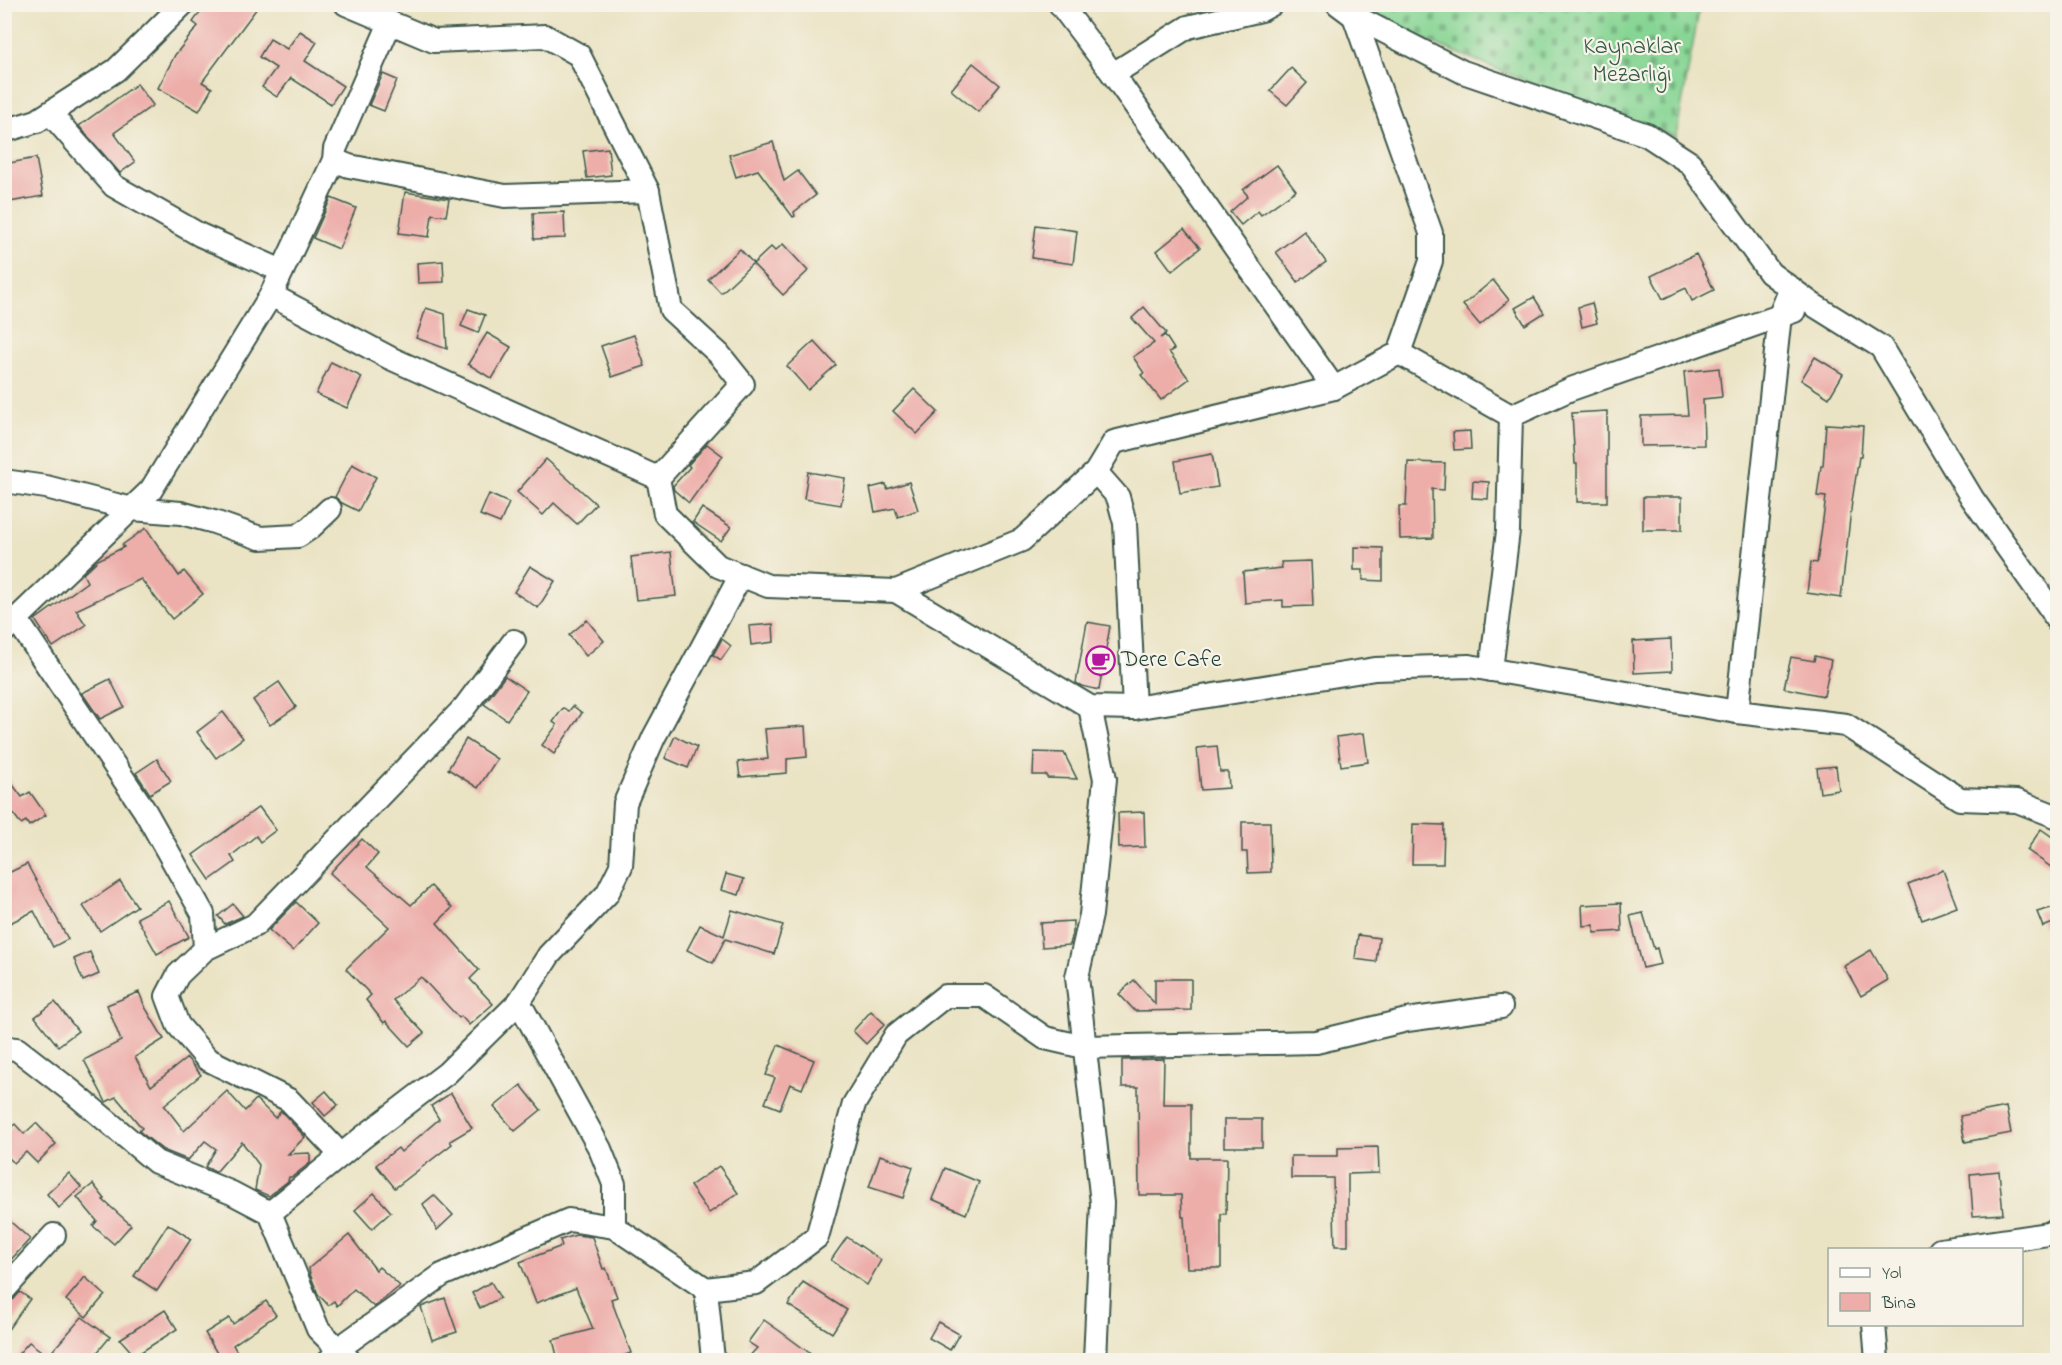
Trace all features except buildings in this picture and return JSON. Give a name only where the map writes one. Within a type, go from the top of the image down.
[{"type":"street","points":[[4,131],[37,121],[116,70],[183,4]]},
{"type":"street","points":[[346,4],[434,41],[545,36],[579,55],[648,191],[671,309],[719,354],[743,384],[658,478]]},
{"type":"street","points":[[1060,4],[1113,74],[1334,388]]},
{"type":"street","points":[[1113,74],[1188,27],[1261,10],[1272,4]]},
{"type":"street","points":[[1346,10],[1463,72],[1647,135],[1690,163],[1770,273],[1812,304],[1881,347],[1972,498],[2058,622]]},
{"type":"street","points":[[658,478],[665,514],[718,566],[768,586],[896,591],[1022,540],[1096,472],[1114,442],[1334,388],[1399,353],[1431,261],[1431,233],[1346,10]]},
{"type":"street","points":[[205,949],[203,914],[145,811],[11,625],[151,490],[271,295],[334,160],[335,149],[390,23]]},
{"type":"street","points":[[50,113],[114,186],[200,235],[282,271]]},
{"type":"street","points":[[334,160],[349,166],[505,196],[648,191]]},
{"type":"street","points":[[1737,712],[1780,315],[1791,288]]},
{"type":"street","points":[[271,295],[390,358],[658,478]]},
{"type":"street","points":[[1511,416],[1571,389],[1812,304]]},
{"type":"street","points":[[1399,353],[1511,416]]},
{"type":"street","points":[[1491,670],[1508,531],[1511,416]]},
{"type":"street","points":[[1096,472],[1118,497],[1125,523],[1134,708]]},
{"type":"street","points":[[4,481],[46,487],[132,509],[181,513],[260,538],[298,536],[330,509]]},
{"type":"street","points":[[270,1213],[447,1073],[519,1002],[549,955],[607,894],[621,866],[625,803],[654,737],[741,575]]},
{"type":"street","points":[[896,591],[1090,707],[1134,708],[1375,669],[1469,666],[1737,712],[1846,725],[1960,799],[2017,801],[2058,817]]},
{"type":"street","points":[[341,1155],[289,1100],[207,1059],[178,1025],[167,996],[178,975],[205,949],[255,925],[464,708],[514,641]]},
{"type":"street","points":[[1090,707],[1105,779],[1091,915],[1077,978],[1102,1203],[1095,1360]]},
{"type":"street","points":[[4,1048],[17,1049],[156,1162],[232,1193],[270,1213],[318,1329],[339,1357],[442,1275],[569,1220],[614,1227],[706,1289],[756,1283],[817,1237],[854,1104],[896,1035],[945,996],[984,996],[1045,1038],[1084,1047],[1316,1042],[1407,1020],[1501,1007]]},
{"type":"street","points":[[519,1002],[600,1149],[614,1184],[614,1227]]},
{"type":"street","points":[[1954,1248],[2048,1234],[2058,1229]]},
{"type":"street","points":[[4,1290],[54,1235]]},
{"type":"street","points":[[706,1289],[713,1360]]},
{"type":"street","points":[[1874,1326],[1877,1360]]},
{"type":"green space","name":"Kaynaklar Mezarlığı","points":[[1349,5],[1700,5],[1676,137],[1531,83],[1360,13]]},
{"type":"place","name":"Dere Cafe","points":[[1100,660]]}]
